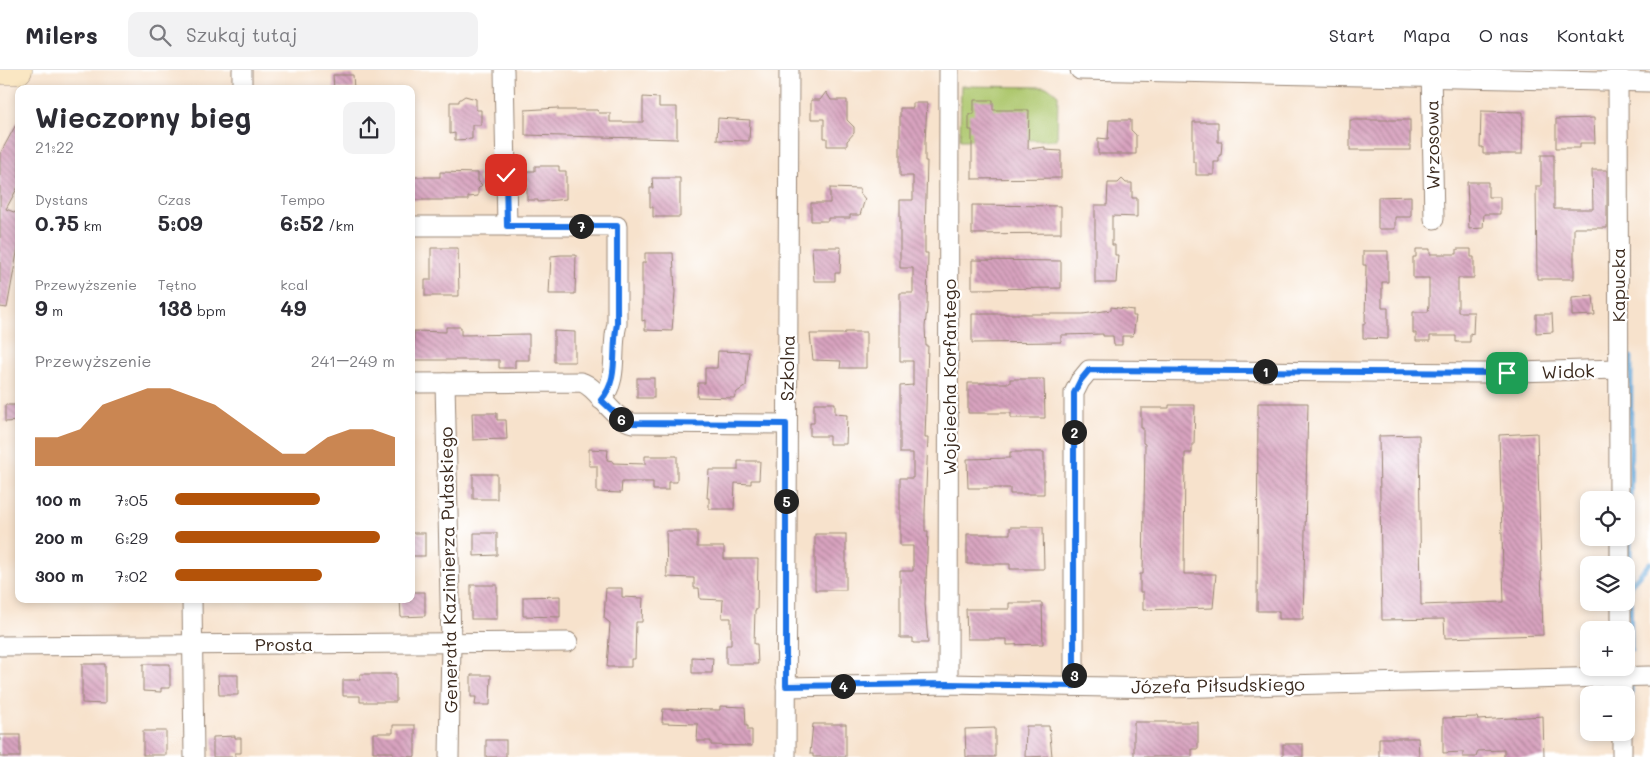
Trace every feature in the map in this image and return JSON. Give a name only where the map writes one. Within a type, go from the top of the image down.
[{"type":"street","points":[[0,75],[3,70],[18,70]]},
{"type":"street","points":[[242,70],[242,85]]},
{"type":"street","points":[[504,70],[507,226]]},
{"type":"street","name":"Szkolna","points":[[786,757],[789,70]]},
{"type":"street","name":"Wojciecha Korfantego","points":[[948,684],[949,70]]},
{"type":"street","points":[[1080,70],[1618,76],[1650,82]]},
{"type":"street","name":"Wrzosowa","points":[[1431,74],[1434,219]]},
{"type":"street","name":"Kapucka","points":[[1618,76],[1619,491]]},
{"type":"street","points":[[415,226],[617,226],[617,324],[613,339],[612,380],[610,389],[601,400]]},
{"type":"street","name":"Widok","points":[[1074,686],[1074,393],[1080,381],[1089,370],[1485,373],[1618,369]]},
{"type":"street","points":[[415,383],[581,382],[590,388],[618,416],[633,423],[786,424]]},
{"type":"street","name":"Generała Kazimierza Pułaskiego","points":[[445,383],[451,643],[449,757]]},
{"type":"street","points":[[192,603],[194,757]]},
{"type":"street","name":"Prosta","points":[[0,646],[568,642]]},
{"type":"street","name":"Józefa Piłsudskiego","points":[[786,686],[948,684],[1166,688],[1622,680],[1650,676]]},
{"type":"street","points":[[1622,741],[1622,757]]},
{"type":"green space","points":[[961,86],[1048,87],[1058,95],[1057,140],[960,140]]},
{"type":"building","points":[[333,75],[353,75],[354,85],[334,85]]},
{"type":"building","points":[[826,92],[831,100],[847,100],[847,120],[854,127],[854,133],[847,141],[847,146],[827,146],[827,138],[824,138],[824,119],[811,119],[811,100],[820,100]]},
{"type":"building","points":[[465,96],[476,99],[476,110],[481,110],[481,125],[472,125],[472,139],[455,140],[455,133],[450,134],[450,102],[459,102]]},
{"type":"building","points":[[643,97],[659,98],[659,107],[677,107],[677,139],[525,135],[525,110],[558,108],[558,110],[597,110],[599,113],[610,113],[610,122],[643,122]]},
{"type":"building","points":[[974,100],[993,100],[993,110],[1029,110],[1028,149],[1045,147],[1045,150],[1061,151],[1061,178],[972,179],[972,130],[969,130],[969,114],[974,114]]},
{"type":"building","points":[[913,103],[927,103],[925,253],[928,253],[925,327],[926,346],[928,346],[925,438],[928,438],[925,531],[928,531],[925,604],[928,643],[913,643],[913,638],[900,638],[900,571],[913,571],[913,546],[900,546],[900,478],[913,478],[913,453],[900,453],[900,386],[913,385],[913,361],[900,361],[900,293],[913,293],[913,268],[900,268],[900,200],[913,200],[913,176],[900,176],[900,108],[913,108]]},
{"type":"building","points":[[1481,111],[1523,112],[1522,154],[1483,154],[1483,147],[1480,147]]},
{"type":"building","points":[[718,118],[750,120],[749,141],[717,140]]},
{"type":"building","points":[[1594,118],[1595,143],[1580,143],[1580,148],[1556,148],[1556,119]]},
{"type":"building","points":[[1109,120],[1131,120],[1131,130],[1136,135],[1136,154],[1098,154],[1098,138],[1108,139]]},
{"type":"building","points":[[1350,120],[1410,120],[1410,150],[1350,150]]},
{"type":"building","points":[[1193,122],[1218,122],[1218,142],[1222,142],[1219,162],[1214,162],[1214,175],[1196,175],[1196,162],[1193,162]]},
{"type":"building","points":[[15,126],[15,192],[6,209],[15,212],[15,264],[7,308],[0,307],[0,154]]},
{"type":"building","points":[[1541,155],[1554,155],[1554,209],[1593,209],[1592,170],[1607,170],[1607,228],[1574,228],[1574,279],[1537,279],[1536,186],[1541,186]]},
{"type":"building","points":[[535,166],[559,166],[559,171],[566,171],[566,199],[538,202],[538,200],[527,200],[527,171],[535,171]]},
{"type":"building","points":[[440,172],[478,173],[478,181],[482,185],[478,189],[478,196],[468,197],[468,200],[415,200],[415,177],[440,177]]},
{"type":"building","points":[[652,178],[680,178],[680,217],[653,217],[653,207],[650,207],[650,188],[653,188]]},
{"type":"building","points":[[1122,179],[1126,183],[1132,183],[1132,198],[1137,198],[1137,217],[1112,216],[1112,245],[1115,245],[1115,255],[1118,255],[1116,283],[1095,283],[1095,205],[1107,205],[1108,183],[1118,183]]},
{"type":"building","points":[[1467,182],[1488,182],[1488,197],[1500,197],[1500,214],[1484,214],[1483,228],[1469,229]]},
{"type":"building","points":[[830,188],[860,189],[860,193],[865,199],[860,215],[850,215],[850,218],[828,218],[828,221],[811,221],[811,203],[830,203]]},
{"type":"building","points":[[1411,196],[1411,217],[1395,217],[1395,229],[1378,229],[1378,197]]},
{"type":"building","points":[[972,205],[1061,206],[1061,233],[972,234]]},
{"type":"building","points":[[812,247],[841,247],[840,273],[835,273],[835,281],[814,281]]},
{"type":"building","points":[[431,248],[458,248],[459,296],[425,296],[425,280],[431,280]]},
{"type":"building","points":[[1416,249],[1430,249],[1430,254],[1457,254],[1457,249],[1471,249],[1471,257],[1474,257],[1474,278],[1458,278],[1458,312],[1474,312],[1473,334],[1470,333],[1470,342],[1456,342],[1456,336],[1430,336],[1430,341],[1416,341],[1416,333],[1413,333],[1413,312],[1428,312],[1429,278],[1413,278],[1413,257],[1416,257]]},
{"type":"building","points":[[1363,251],[1388,251],[1388,282],[1382,282],[1382,308],[1388,308],[1388,339],[1363,338],[1366,265],[1363,265]]},
{"type":"building","points":[[645,253],[673,253],[675,292],[672,331],[645,330],[645,320],[642,321],[642,263],[645,263]]},
{"type":"building","points":[[576,255],[575,294],[549,294],[551,256]]},
{"type":"building","points":[[972,260],[1061,261],[1061,288],[972,289]]},
{"type":"building","points":[[1593,296],[1595,315],[1572,316],[1572,298]]},
{"type":"building","points":[[1111,307],[1133,310],[1133,316],[1136,316],[1133,336],[1122,336],[1122,345],[1114,345],[1113,336],[1103,336],[1103,334],[1061,335],[1061,342],[972,343],[972,314],[1083,314],[1111,310]]},
{"type":"building","points":[[1536,314],[1552,314],[1553,332],[1536,333]]},
{"type":"building","points":[[446,327],[461,327],[461,335],[529,334],[529,360],[515,360],[515,368],[499,368],[499,360],[415,360],[415,331],[446,332]]},
{"type":"building","points":[[554,331],[575,332],[575,362],[554,362]]},
{"type":"building","points":[[845,332],[866,332],[866,368],[840,368],[841,361],[813,360],[810,334],[844,334]]},
{"type":"building","points":[[718,351],[749,352],[746,386],[737,392],[734,398],[697,397],[698,383],[705,383],[705,368],[717,368]]},
{"type":"building","points":[[637,378],[654,378],[654,398],[637,398]]},
{"type":"building","points":[[1010,379],[1044,379],[1045,418],[1011,418],[1011,413],[968,413],[968,383],[1010,383]]},
{"type":"building","points":[[814,403],[835,403],[835,414],[847,415],[846,444],[829,444],[829,436],[810,436],[810,423],[814,423]]},
{"type":"building","points":[[1258,403],[1308,403],[1303,619],[1279,619],[1279,611],[1257,611]]},
{"type":"building","points":[[5,405],[15,405],[15,421],[5,422]]},
{"type":"building","points":[[1169,405],[1195,405],[1194,444],[1192,444],[1192,453],[1185,453],[1184,574],[1216,574],[1213,608],[1143,610],[1140,574],[1143,574],[1145,444],[1143,443],[1143,428],[1141,428],[1141,408],[1169,408]]},
{"type":"building","points":[[472,413],[497,413],[497,420],[506,420],[507,439],[473,440]]},
{"type":"building","points":[[1537,433],[1543,635],[1445,638],[1444,619],[1382,620],[1379,436],[1419,435],[1421,605],[1504,602],[1499,435]]},
{"type":"building","points":[[589,449],[608,450],[607,460],[613,461],[613,463],[645,464],[645,456],[677,456],[677,482],[668,482],[668,490],[653,490],[653,482],[622,482],[621,493],[597,492],[597,466],[589,466]]},
{"type":"building","points":[[1010,452],[1044,452],[1044,494],[1010,494],[1010,488],[968,488],[967,459],[1010,458]]},
{"type":"building","points":[[738,461],[760,461],[759,480],[751,480],[751,484],[735,483],[734,509],[709,509],[709,498],[707,498],[709,470],[738,470]]},
{"type":"building","points":[[473,474],[497,474],[497,499],[473,499]]},
{"type":"building","points":[[1010,527],[1043,527],[1044,569],[1010,569],[1010,564],[967,564],[967,534],[1010,534]]},
{"type":"building","points":[[666,531],[697,531],[697,547],[724,547],[724,559],[758,559],[754,644],[757,644],[758,664],[726,664],[726,645],[731,645],[731,618],[722,618],[723,600],[700,599],[699,588],[694,588],[694,578],[667,577]]},
{"type":"building","points":[[415,533],[425,533],[425,556],[415,556]]},
{"type":"building","points":[[474,533],[497,533],[497,555],[474,556]]},
{"type":"building","points":[[815,534],[846,534],[846,590],[815,590]]},
{"type":"building","points":[[471,585],[497,585],[497,619],[471,619]]},
{"type":"building","points":[[606,588],[622,588],[622,597],[643,598],[642,622],[636,622],[635,659],[631,659],[631,667],[607,667],[610,623],[604,618]]},
{"type":"building","points":[[415,592],[425,592],[425,616],[401,617],[400,603],[415,603]]},
{"type":"building","points":[[560,596],[560,617],[523,616],[523,597]]},
{"type":"building","points":[[1009,603],[1042,603],[1043,644],[1007,645],[1007,639],[967,639],[966,609],[1009,609]]},
{"type":"building","points":[[692,657],[713,658],[712,673],[692,673]]},
{"type":"building","points":[[82,664],[105,664],[105,704],[82,703]]},
{"type":"building","points":[[143,664],[170,664],[170,688],[161,688],[161,692],[143,691]]},
{"type":"building","points":[[360,674],[396,674],[396,702],[360,702],[360,696],[343,696],[343,680],[360,680]]},
{"type":"building","points":[[218,675],[238,675],[238,695],[219,695]]},
{"type":"building","points":[[471,675],[491,675],[490,705],[475,705],[476,697],[471,697]]},
{"type":"building","points":[[720,706],[745,707],[746,726],[748,726],[748,730],[752,730],[752,746],[711,745],[711,741],[697,741],[698,724],[662,723],[663,709],[720,710]]},
{"type":"building","points":[[1543,716],[1544,757],[1504,757],[1504,750],[1478,751],[1476,757],[1463,757],[1463,752],[1443,753],[1443,718],[1477,717],[1478,720]]},
{"type":"building","points":[[1134,722],[1198,722],[1198,749],[1192,749],[1192,757],[1134,757]]},
{"type":"building","points":[[813,724],[846,724],[846,757],[813,757],[813,754],[810,754]]},
{"type":"building","points":[[393,725],[415,725],[415,757],[393,756],[393,752],[373,752],[373,733],[393,733]]},
{"type":"building","points":[[1026,726],[1049,726],[1052,756],[1025,757]]},
{"type":"building","points":[[995,728],[995,757],[966,757],[965,729]]},
{"type":"building","points":[[143,731],[166,731],[166,755],[143,755]]},
{"type":"building","points":[[0,735],[20,735],[20,757],[0,757]]},
{"type":"building","points":[[235,736],[235,738],[241,738],[241,753],[235,753],[235,757],[213,757],[213,737]]},
{"type":"building","points":[[1379,738],[1418,738],[1419,757],[1379,757]]},
{"type":"building","points":[[486,740],[506,740],[506,757],[486,757]]},
{"type":"building","points":[[1283,744],[1303,744],[1303,757],[1283,757]]},
{"type":"waterway","points":[[1630,556],[1631,357]]},
{"type":"waterway","points":[[1631,621],[1630,585],[1650,563]]},
{"type":"waterway","points":[[1631,684],[1632,757]]},
{"type":"route","points":[[506,175],[507,226],[617,226],[617,324],[613,339],[612,385],[601,400],[618,416],[633,423],[786,424],[786,686],[948,684],[1074,686],[1074,393],[1080,381],[1089,370],[1507,373]]}]
